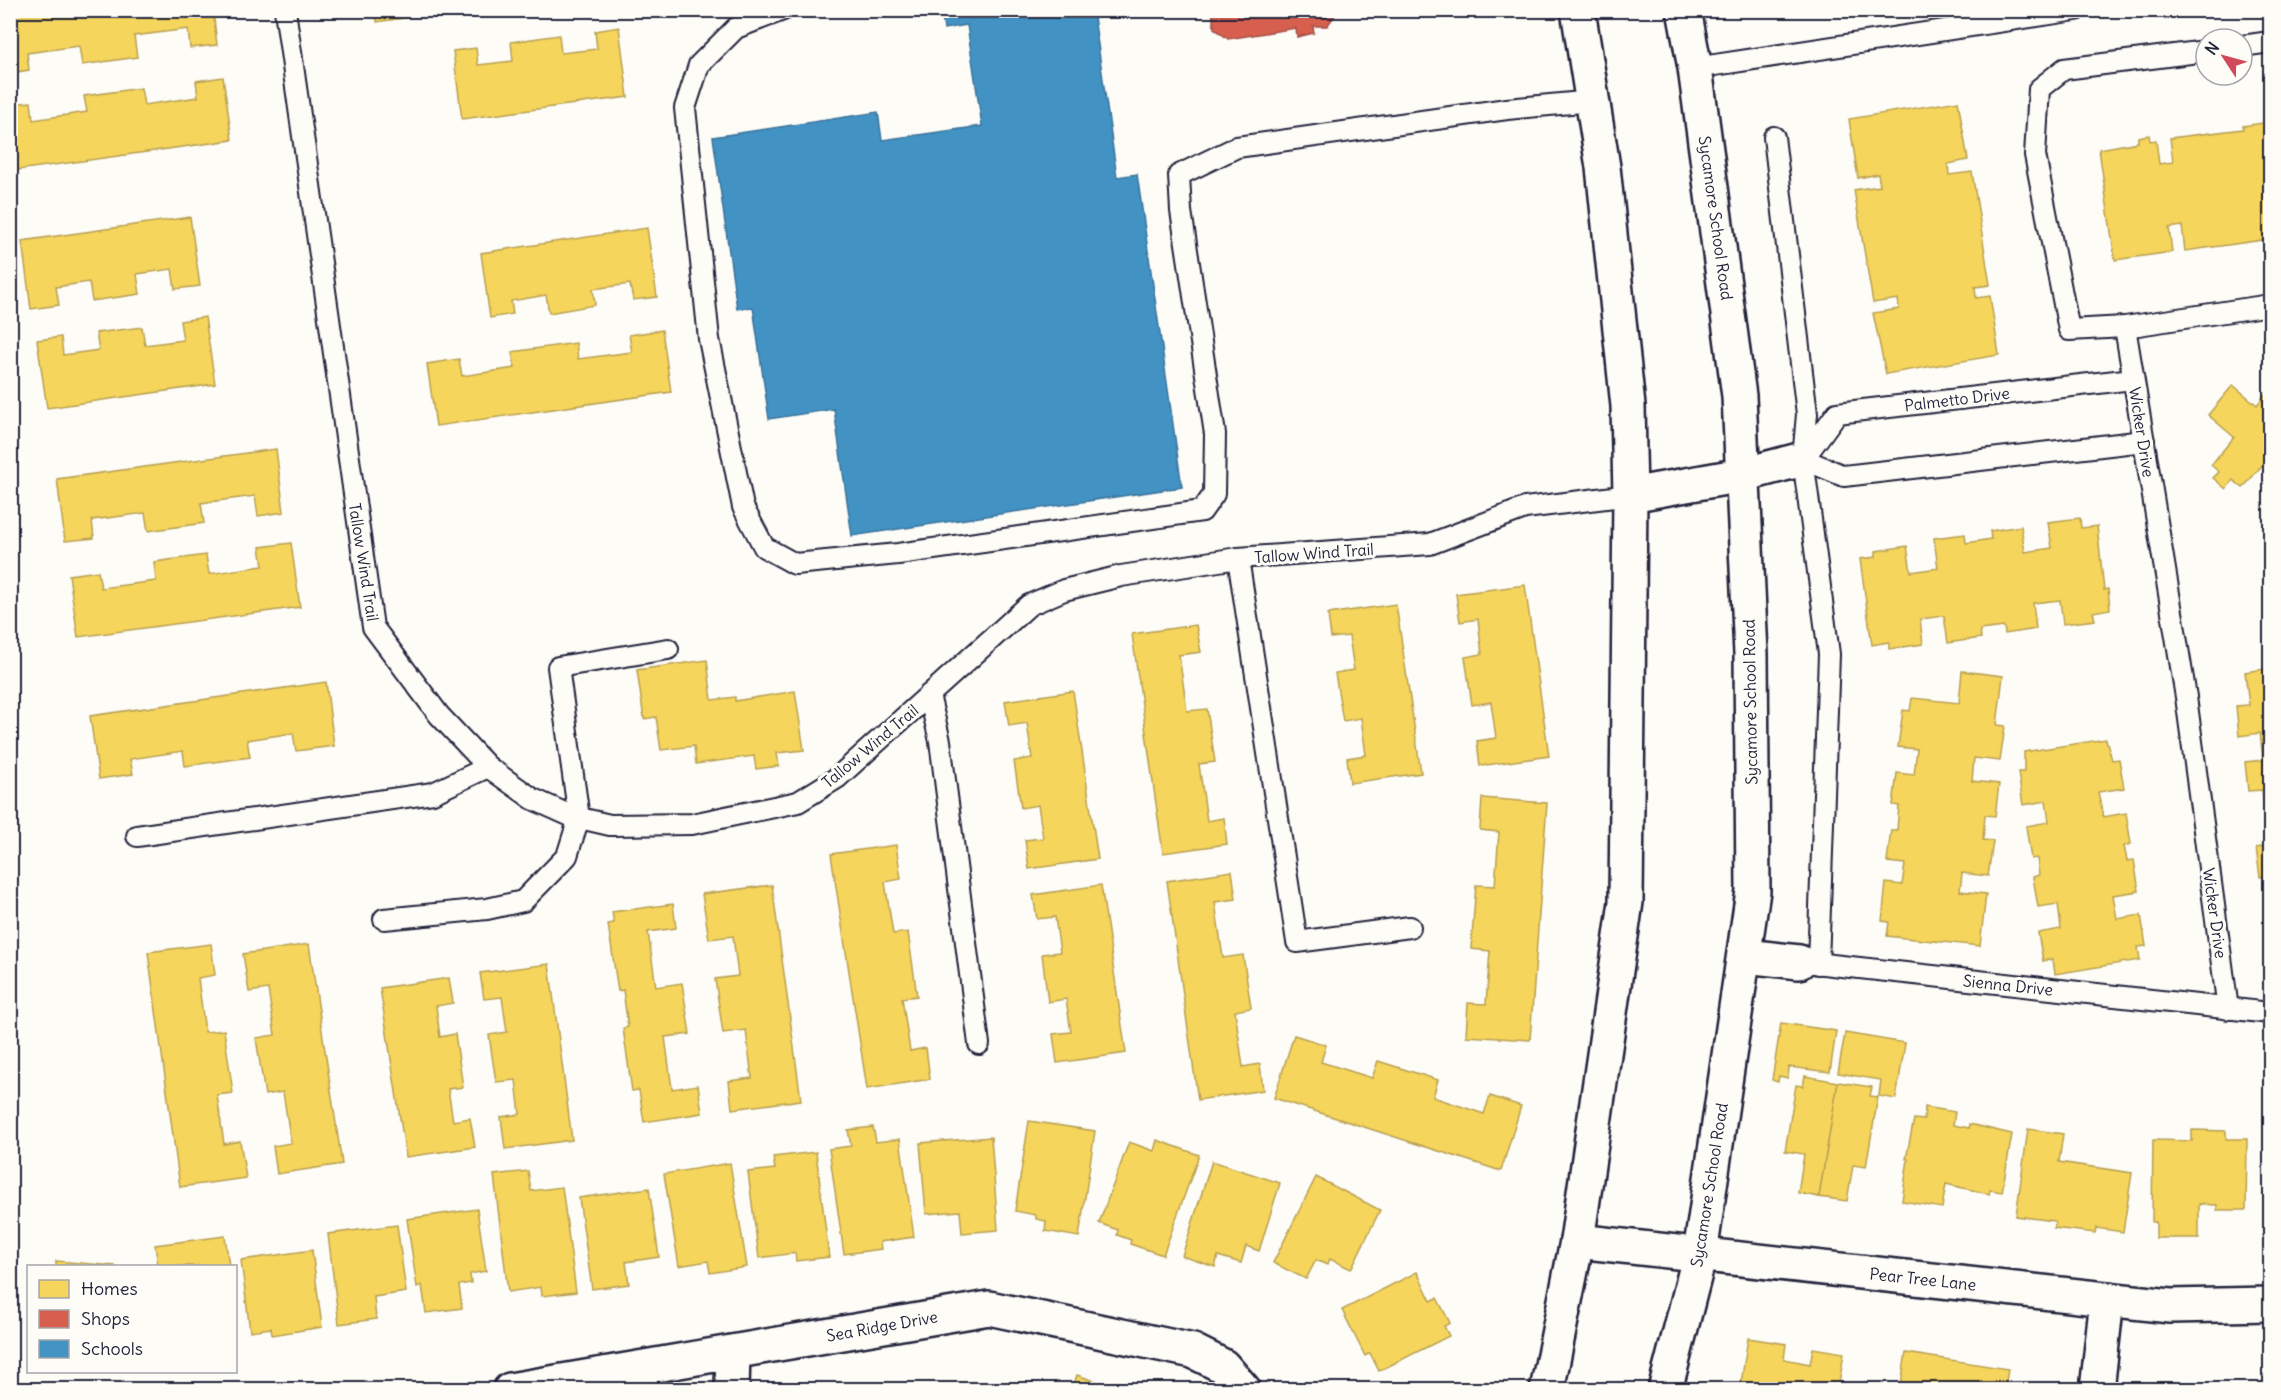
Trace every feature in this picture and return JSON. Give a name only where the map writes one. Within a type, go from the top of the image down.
[{"type":"main road","points":[[1547,1389],[1576,1240],[1626,902],[1630,495],[1624,366],[1593,101],[1578,10]]},
{"type":"main road","name":"Sycamore School Road","points":[[1665,1389],[1700,1254],[1753,891],[1750,654],[1735,354],[1695,68],[1684,10]]},
{"type":"main road","points":[[1630,495],[1742,475],[1803,459]]},
{"type":"main road","name":"Sienna Drive","points":[[1745,956],[1808,963]]},
{"type":"main road","name":"Pear Tree Lane","points":[[1576,1240],[2170,1306],[2271,1304]]},
{"type":"main road","points":[[2097,1389],[2107,1299]]},
{"type":"main road","name":"Sea Ridge Drive","points":[[510,1389],[989,1308],[1193,1351],[1222,1366],[1243,1387]]},
{"type":"main road","points":[[732,1389],[733,1352]]},
{"type":"lane","name":"Tallow Wind Trail","points":[[285,10],[373,627],[439,715],[488,767],[533,799],[579,818],[610,825],[692,824],[798,802],[837,778],[1029,605],[1064,590],[1121,576],[1238,558],[1430,544],[1525,508],[1630,495]]},
{"type":"lane","points":[[783,10],[736,28],[699,65],[685,108],[709,339],[743,507],[764,547],[795,564],[898,554],[1202,511],[1214,494],[1215,434],[1181,211],[1179,175],[1237,147],[1507,109],[1593,101]]},
{"type":"lane","points":[[1695,68],[2076,10]]},
{"type":"lane","points":[[2254,44],[2271,42]]},
{"type":"lane","points":[[2194,53],[2064,69],[2039,89],[2035,155],[2068,330],[2125,327],[2271,305]]},
{"type":"lane","points":[[1774,137],[1807,414],[1803,459],[1829,654],[1808,963]]},
{"type":"lane","name":"Wicker Drive","points":[[2125,327],[2186,697],[2228,1009]]},
{"type":"lane","name":"Palmetto Drive","points":[[1803,459],[1837,413],[2133,379]]},
{"type":"lane","points":[[1803,459],[1844,476],[2144,441]]},
{"type":"lane","points":[[1238,558],[1297,942],[1410,927]]},
{"type":"lane","points":[[384,919],[487,909],[523,901],[567,856],[579,818],[558,667],[668,649]]},
{"type":"lane","points":[[929,695],[940,741],[979,1044]]},
{"type":"lane","points":[[137,836],[433,793],[488,767]]},
{"type":"lane","name":"Sienna Drive","points":[[1808,963],[2271,1013]]},
{"type":"building: Homes","points":[[10,10],[213,10],[217,45],[190,48],[188,29],[134,36],[137,57],[82,65],[79,46],[27,53],[29,70],[10,73]]},
{"type":"building: Homes","points":[[375,10],[409,10],[410,17],[377,22]]},
{"type":"building: Homes","points":[[619,27],[628,97],[462,119],[453,51],[476,48],[478,65],[513,61],[511,42],[559,35],[561,53],[597,49],[595,31]]},
{"type":"building: Homes","points":[[223,77],[232,140],[11,171],[10,104],[31,102],[33,120],[87,112],[84,96],[141,88],[144,105],[198,97],[196,81]]},
{"type":"building: Homes","points":[[1958,101],[1968,160],[1948,164],[1949,175],[1972,172],[1990,285],[1975,287],[1976,298],[1990,296],[1999,355],[1886,374],[1873,313],[1899,309],[1898,299],[1873,303],[1854,190],[1880,186],[1878,174],[1858,178],[1849,119]]},
{"type":"building: Homes","points":[[2270,122],[2270,239],[2185,251],[2182,226],[2169,228],[2172,252],[2115,260],[2099,149],[2138,142],[2138,137],[2149,135],[2150,141],[2156,140],[2159,164],[2173,162],[2170,138],[2243,129],[2243,126]]},
{"type":"building: Homes","points":[[190,217],[200,286],[175,289],[172,269],[137,274],[140,294],[92,301],[89,282],[56,287],[59,305],[31,309],[22,241]]},
{"type":"building: Homes","points":[[647,228],[657,297],[633,300],[630,284],[593,289],[595,305],[549,313],[546,295],[511,301],[513,314],[490,318],[481,253]]},
{"type":"building: Homes","points":[[205,317],[215,384],[47,408],[37,340],[61,337],[63,355],[99,350],[96,333],[142,327],[145,345],[183,340],[180,321]]},
{"type":"building: Homes","points":[[662,330],[671,392],[436,426],[427,364],[459,359],[462,376],[515,368],[512,352],[576,343],[578,359],[632,352],[629,335]]},
{"type":"building: Homes","points":[[2233,385],[2257,405],[2270,388],[2270,461],[2268,458],[2243,488],[2233,480],[2226,489],[2213,478],[2219,472],[2211,465],[2234,437],[2208,415]]},
{"type":"building: Homes","points":[[276,449],[284,512],[258,516],[255,496],[201,503],[204,523],[148,531],[145,513],[92,520],[94,538],[65,541],[57,479]]},
{"type":"building: Homes","points":[[2080,518],[2081,528],[2097,526],[2104,590],[2108,589],[2110,609],[2093,612],[2095,620],[2063,624],[2060,600],[2033,603],[2036,629],[2005,634],[2004,627],[1980,630],[1981,638],[1948,643],[1944,616],[1920,619],[1923,644],[1889,649],[1889,642],[1872,645],[1860,559],[1876,557],[1876,551],[1907,546],[1911,572],[1938,568],[1934,538],[1965,534],[1966,543],[1991,539],[1990,531],[2021,526],[2025,552],[2052,548],[2048,522]]},
{"type":"building: Homes","points":[[291,543],[300,607],[78,637],[69,575],[98,571],[101,588],[156,581],[154,562],[206,555],[209,574],[263,566],[260,547]]},
{"type":"building: Homes","points":[[1525,585],[1549,756],[1480,766],[1477,741],[1496,738],[1491,702],[1472,705],[1465,657],[1482,654],[1478,619],[1460,622],[1456,594]]},
{"type":"building: Homes","points":[[1396,604],[1421,773],[1350,783],[1347,758],[1366,755],[1361,718],[1343,721],[1335,673],[1354,670],[1349,636],[1331,638],[1328,614]]},
{"type":"building: Homes","points":[[1196,625],[1201,652],[1179,655],[1187,711],[1207,709],[1215,762],[1199,764],[1207,821],[1224,818],[1227,844],[1163,853],[1132,634]]},
{"type":"building: Homes","points":[[707,660],[712,700],[735,697],[735,701],[795,691],[804,750],[777,753],[779,766],[756,769],[754,756],[696,764],[694,746],[661,750],[656,717],[644,719],[637,670]]},
{"type":"building: Homes","points":[[2265,669],[2265,672],[2270,671],[2270,876],[2260,877],[2256,848],[2269,846],[2262,790],[2248,791],[2245,762],[2263,760],[2260,733],[2239,736],[2236,706],[2249,705],[2245,672]]},
{"type":"building: Homes","points":[[1962,671],[2003,676],[1997,725],[2005,726],[2000,761],[1974,758],[1972,781],[1999,784],[1995,816],[1985,815],[1983,840],[1993,841],[1988,876],[1962,873],[1960,891],[1986,894],[1980,946],[1887,936],[1889,922],[1882,921],[1886,883],[1902,885],[1905,864],[1887,862],[1891,830],[1897,830],[1899,806],[1893,805],[1897,773],[1914,775],[1917,749],[1898,747],[1903,710],[1910,711],[1912,698],[1959,703]]},
{"type":"building: Homes","points":[[326,682],[334,746],[296,751],[293,733],[247,740],[250,757],[185,766],[183,751],[130,759],[133,774],[99,779],[90,716]]},
{"type":"building: Homes","points":[[1073,691],[1098,859],[1029,869],[1025,840],[1043,838],[1038,805],[1021,808],[1014,761],[1032,758],[1027,723],[1009,726],[1005,701]]},
{"type":"building: Homes","points":[[2106,739],[2112,760],[2119,759],[2124,788],[2098,792],[2103,817],[2126,813],[2131,844],[2124,846],[2127,861],[2134,860],[2139,891],[2113,895],[2117,919],[2141,915],[2146,946],[2138,947],[2140,960],[2055,974],[2053,959],[2043,961],[2038,933],[2061,929],[2058,904],[2038,907],[2033,877],[2039,875],[2037,858],[2031,859],[2026,826],[2049,822],[2046,801],[2023,805],[2018,772],[2024,772],[2024,752]]},
{"type":"building: Homes","points":[[1482,798],[1547,803],[1530,1040],[1466,1036],[1468,1003],[1486,1004],[1490,951],[1471,949],[1476,885],[1495,886],[1499,832],[1480,830]]},
{"type":"building: Homes","points":[[896,845],[901,879],[885,882],[893,934],[908,932],[917,996],[902,998],[910,1051],[926,1048],[930,1079],[867,1089],[831,854]]},
{"type":"building: Homes","points":[[1232,871],[1236,899],[1215,902],[1223,958],[1243,955],[1251,1008],[1235,1011],[1243,1067],[1260,1064],[1263,1090],[1198,1100],[1167,881]]},
{"type":"building: Homes","points":[[772,885],[801,1100],[732,1109],[729,1081],[752,1078],[746,1030],[723,1033],[715,979],[738,976],[733,936],[709,939],[702,894]]},
{"type":"building: Homes","points":[[1101,885],[1126,1053],[1057,1063],[1053,1034],[1071,1032],[1066,999],[1048,1002],[1042,954],[1060,952],[1055,917],[1037,919],[1033,895]]},
{"type":"building: Homes","points":[[2270,902],[2270,934],[2269,934],[2265,903]]},
{"type":"building: Homes","points":[[673,904],[676,928],[648,932],[656,987],[682,983],[690,1034],[665,1037],[672,1089],[698,1085],[702,1113],[644,1122],[639,1090],[632,1091],[623,1028],[628,1027],[623,990],[618,991],[608,924],[614,923],[612,912]]},
{"type":"building: Homes","points":[[211,944],[215,975],[198,978],[205,1032],[224,1030],[233,1093],[217,1095],[224,1144],[240,1141],[246,1178],[180,1187],[148,952]]},
{"type":"building: Homes","points":[[309,944],[342,1164],[277,1174],[273,1146],[291,1143],[283,1092],[265,1095],[256,1038],[275,1035],[268,989],[249,992],[243,954]]},
{"type":"building: Homes","points":[[549,964],[572,1140],[505,1149],[501,1117],[520,1114],[516,1080],[496,1082],[489,1035],[507,1032],[502,997],[484,999],[480,973]]},
{"type":"building: Homes","points":[[449,978],[453,1003],[436,1006],[440,1037],[455,1034],[463,1087],[448,1089],[453,1121],[470,1118],[475,1147],[406,1157],[380,988]]},
{"type":"building: Homes","points":[[1781,1023],[1836,1031],[1830,1072],[1789,1067],[1788,1078],[1779,1076],[1778,1082],[1772,1080]]},
{"type":"building: Homes","points":[[1845,1033],[1905,1043],[1896,1099],[1879,1096],[1881,1080],[1838,1073]]},
{"type":"building: Homes","points":[[1294,1035],[1326,1045],[1321,1062],[1372,1078],[1378,1061],[1438,1080],[1433,1097],[1484,1114],[1490,1096],[1521,1106],[1501,1171],[1274,1098]]},
{"type":"building: Homes","points":[[1805,1076],[1838,1082],[1819,1197],[1798,1193],[1804,1154],[1785,1151],[1796,1085],[1803,1086]]},
{"type":"building: Homes","points":[[1838,1082],[1872,1087],[1870,1096],[1878,1097],[1866,1167],[1853,1165],[1847,1201],[1819,1197]]},
{"type":"building: Homes","points":[[1925,1107],[1955,1112],[1953,1125],[1969,1128],[1969,1124],[2012,1134],[2002,1192],[1990,1190],[1989,1194],[1946,1184],[1942,1208],[1902,1201],[1908,1159],[1906,1159],[1914,1119],[1924,1120]]},
{"type":"building: Homes","points":[[1029,1121],[1095,1131],[1079,1237],[1045,1231],[1046,1221],[1036,1219],[1036,1215],[1015,1211]]},
{"type":"building: Homes","points":[[873,1127],[876,1142],[900,1139],[914,1237],[880,1242],[881,1249],[844,1254],[829,1149],[851,1146],[848,1130]]},
{"type":"building: Homes","points":[[2028,1129],[2063,1134],[2059,1162],[2132,1173],[2123,1232],[2096,1228],[2095,1233],[2054,1228],[2055,1221],[2016,1216]]},
{"type":"building: Homes","points":[[2192,1130],[2226,1131],[2226,1139],[2247,1139],[2246,1210],[2217,1210],[2217,1205],[2199,1204],[2199,1238],[2156,1238],[2156,1222],[2152,1222],[2153,1140],[2192,1141]]},
{"type":"building: Homes","points":[[991,1137],[998,1230],[962,1233],[960,1211],[926,1214],[920,1143]]},
{"type":"building: Homes","points":[[1157,1140],[1199,1155],[1163,1255],[1130,1244],[1131,1240],[1117,1235],[1118,1230],[1099,1223],[1129,1142],[1154,1151]]},
{"type":"building: Homes","points":[[816,1152],[829,1257],[796,1261],[795,1253],[759,1258],[748,1172],[775,1169],[773,1157]]},
{"type":"building: Homes","points":[[1212,1161],[1280,1183],[1259,1251],[1246,1246],[1241,1263],[1218,1256],[1215,1267],[1182,1256]]},
{"type":"building: Homes","points":[[730,1163],[747,1267],[710,1273],[708,1261],[679,1266],[664,1174]]},
{"type":"building: Homes","points":[[528,1171],[531,1191],[562,1187],[576,1292],[542,1296],[541,1287],[508,1292],[494,1175]]},
{"type":"building: Homes","points":[[1316,1177],[1380,1210],[1351,1269],[1330,1259],[1327,1265],[1316,1260],[1306,1279],[1273,1263]]},
{"type":"building: Homes","points":[[649,1188],[659,1257],[626,1262],[629,1284],[592,1289],[579,1198]]},
{"type":"building: Homes","points":[[477,1209],[486,1271],[470,1274],[471,1283],[459,1285],[462,1308],[426,1313],[422,1285],[417,1287],[407,1219]]},
{"type":"building: Homes","points":[[397,1225],[406,1292],[374,1297],[376,1319],[339,1324],[328,1234]]},
{"type":"building: Homes","points":[[225,1236],[229,1265],[158,1265],[155,1245]]},
{"type":"building: Homes","points":[[312,1250],[322,1327],[272,1335],[271,1328],[250,1331],[241,1260]]},
{"type":"building: Homes","points":[[56,1261],[104,1265],[56,1265]]},
{"type":"building: Homes","points":[[1417,1272],[1431,1301],[1437,1298],[1450,1323],[1444,1326],[1449,1336],[1379,1371],[1370,1353],[1365,1356],[1342,1310]]},
{"type":"building: Homes","points":[[1748,1338],[1786,1344],[1784,1359],[1810,1364],[1813,1348],[1844,1353],[1838,1390],[1740,1390]]},
{"type":"building: Homes","points":[[1906,1353],[2008,1369],[2005,1388],[2012,1390],[1900,1390]]},
{"type":"building: Homes","points":[[1077,1375],[1122,1390],[1072,1390]]},
{"type":"building: Shops","points":[[1212,10],[1339,10],[1327,26],[1313,26],[1314,33],[1297,37],[1296,28],[1228,39],[1214,28]]},
{"type":"building: Schools","points":[[941,10],[1093,10],[1117,177],[1137,174],[1182,487],[852,536],[834,409],[769,419],[753,307],[737,309],[713,137],[878,112],[882,140],[982,126],[967,25],[944,29]]}]
